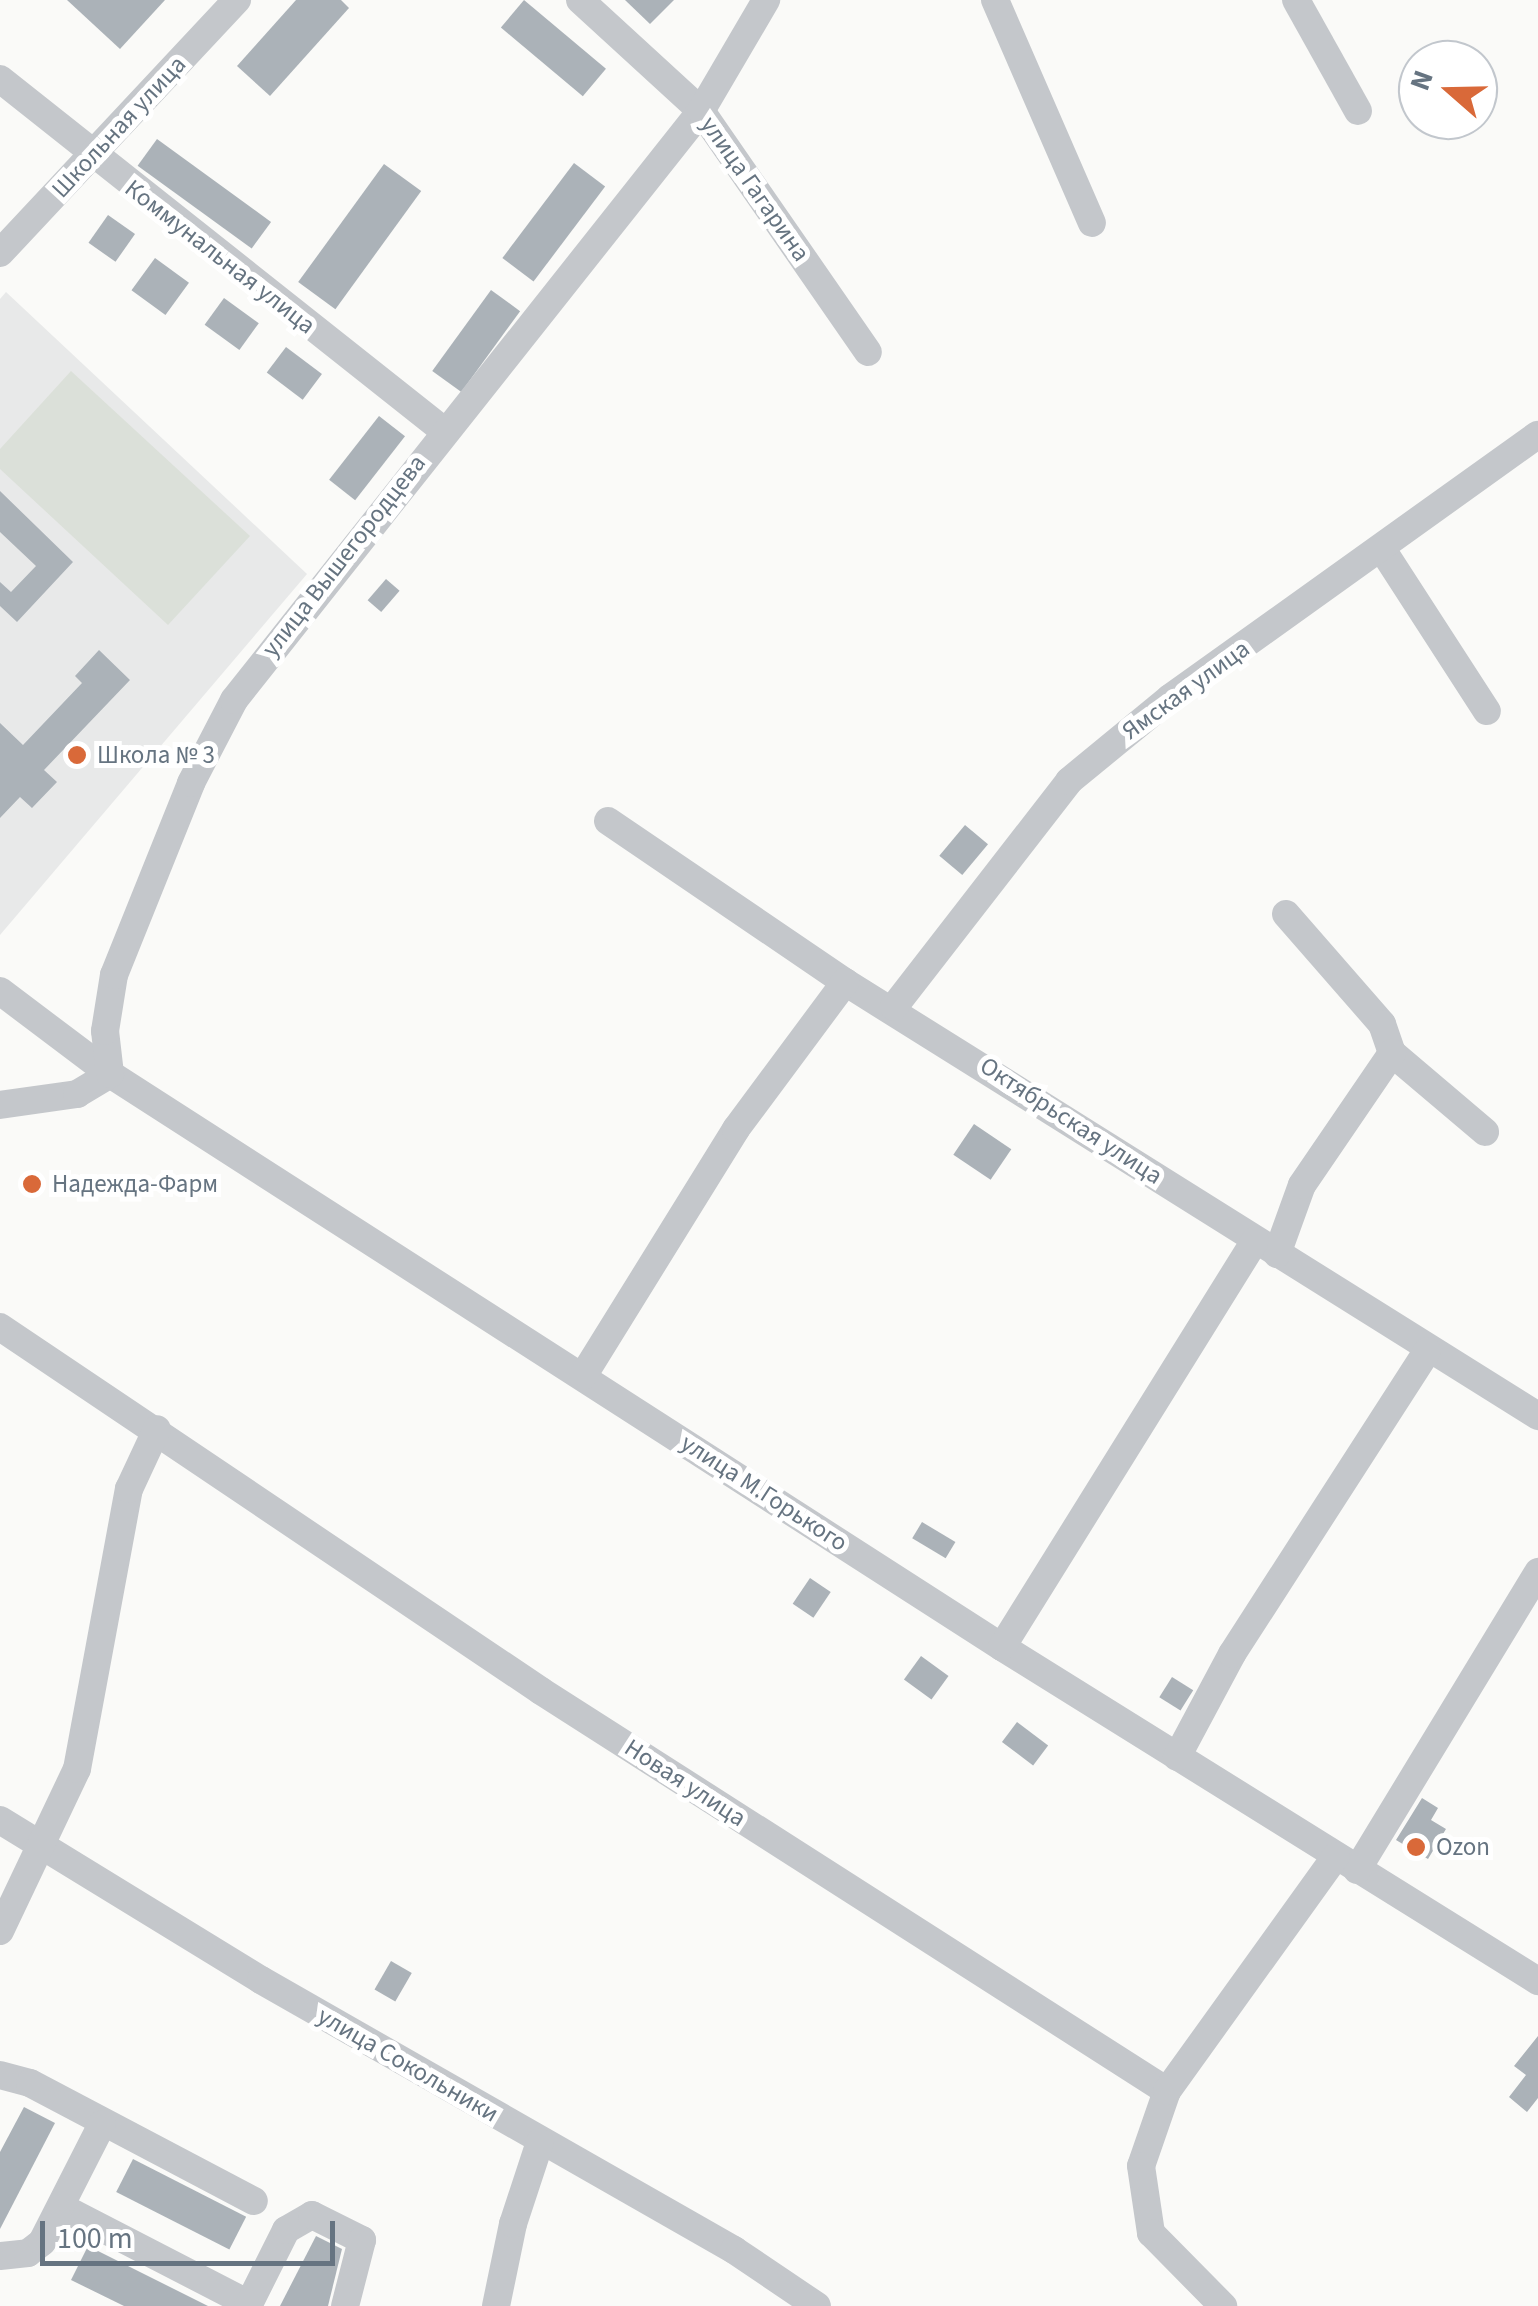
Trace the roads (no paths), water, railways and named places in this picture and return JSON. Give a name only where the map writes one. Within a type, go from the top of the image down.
[{"type":"street","name":"Школьная улица","points":[[0,253],[237,0]]},
{"type":"street","name":"улица Гагарина","points":[[580,0],[701,111],[868,352]]},
{"type":"street","name":"улица Вышегородцева","points":[[110,1074],[105,1031],[114,974],[199,766],[270,648],[701,111],[766,0]]},
{"type":"street","points":[[995,0],[1092,224]]},
{"type":"street","points":[[1296,0],[1358,112]]},
{"type":"street","name":"Коммунальная улица","points":[[0,79],[91,157],[443,430]]},
{"type":"street","name":"Ямская улица","points":[[894,1007],[1069,781],[1170,698],[1538,435]]},
{"type":"street","points":[[1382,549],[1487,711]]},
{"type":"street","name":"Октябрьская улица","points":[[608,822],[844,982],[894,1007],[1427,1351],[1538,1416]]},
{"type":"street","points":[[1286,914],[1382,1024],[1392,1054],[1485,1132]]},
{"type":"street","points":[[583,1376],[736,1130],[844,982]]},
{"type":"street","name":"улица М.Горького","points":[[0,991],[110,1074],[1002,1647],[1538,1982]]},
{"type":"street","points":[[1002,1647],[1266,1247],[1302,1185],[1392,1054]]},
{"type":"street","points":[[0,1106],[77,1094],[110,1074]]},
{"type":"street","name":"Новая улица","points":[[0,1326],[541,1691],[1167,2091]]},
{"type":"street","points":[[1177,1757],[1242,1639],[1427,1351]]},
{"type":"street","points":[[0,1931],[77,1769],[129,1489],[157,1429]]},
{"type":"street","points":[[1223,2306],[1151,2233],[1141,2166],[1167,2091],[1346,1863],[1538,1572]]},
{"type":"street","name":"улица Сокольники","points":[[0,1820],[540,2142],[734,2250],[817,2306]]},
{"type":"street","points":[[0,2075],[30,2083],[254,2201]]},
{"type":"street","points":[[0,2256],[28,2253],[63,2208],[102,2124]]},
{"type":"street","points":[[496,2306],[540,2142]]},
{"type":"street","points":[[63,2208],[248,2305],[286,2230],[312,2215],[362,2240],[345,2306]]},
{"type":"place","name":"Школа № 3","points":[[77,755]]},
{"type":"place","name":"Надежда-Фарм","points":[[32,1184]]},
{"type":"place","name":"Ozon","points":[[1416,1847]]}]
